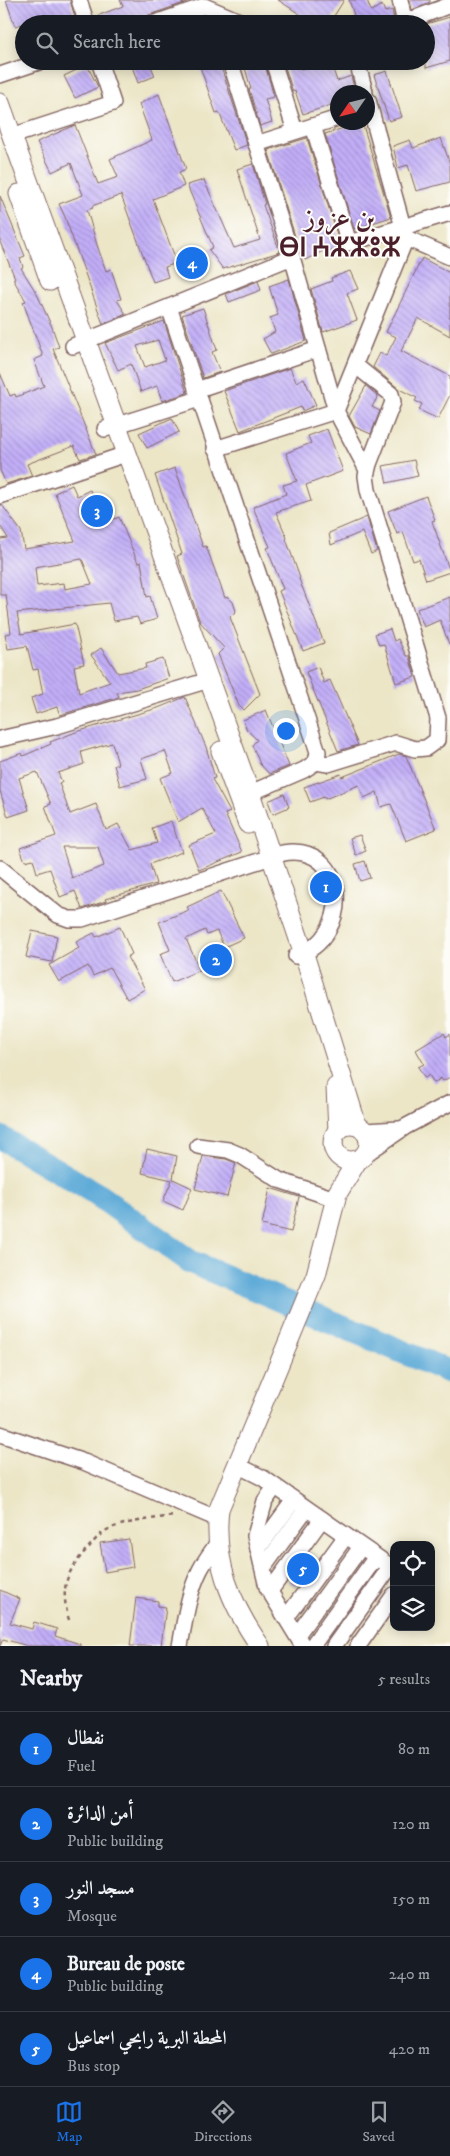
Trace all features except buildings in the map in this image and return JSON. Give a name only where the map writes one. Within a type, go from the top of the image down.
[{"type":"main road","points":[[0,103],[6,139],[79,344],[244,795],[332,1053],[361,1128],[370,1142],[336,1196]]},
{"type":"main road","points":[[256,1644],[227,1588],[219,1541],[219,1509],[316,1275],[336,1196],[336,1153],[333,1142],[338,1131],[332,1053]]},
{"type":"main road","points":[[338,1131],[346,1126],[361,1128]]},
{"type":"main road","points":[[336,1153],[345,1161],[362,1157]]},
{"type":"street","points":[[79,0],[84,15]]},
{"type":"street","points":[[400,0],[403,15]]},
{"type":"street","points":[[425,15],[450,5]]},
{"type":"street","points":[[178,15],[204,6],[214,8],[228,15]]},
{"type":"street","points":[[0,75],[15,70]]},
{"type":"street","points":[[6,139],[113,103],[102,70]]},
{"type":"street","points":[[233,70],[292,257],[336,411],[367,470]]},
{"type":"street","points":[[276,70],[295,132]]},
{"type":"street","points":[[359,70],[363,85]]},
{"type":"street","points":[[256,144],[330,121]]},
{"type":"street","points":[[313,126],[350,242],[405,233],[450,214]]},
{"type":"street","points":[[336,411],[405,233],[375,130]]},
{"type":"street","points":[[405,233],[450,257]]},
{"type":"street","points":[[79,344],[292,257]]},
{"type":"street","points":[[169,307],[318,752],[316,762]]},
{"type":"street","points":[[111,428],[318,349]]},
{"type":"street","points":[[244,795],[304,770],[316,762],[328,764],[396,743],[415,749],[426,748],[437,740],[438,718],[368,490],[366,476],[393,402],[391,394],[354,365]]},
{"type":"street","points":[[216,449],[336,411]]},
{"type":"street","points":[[0,496],[121,456]]},
{"type":"street","points":[[0,739],[57,726],[203,681]]},
{"type":"street","points":[[0,868],[58,916],[69,919],[82,919],[283,853],[302,852],[318,858],[330,874],[337,890],[337,912],[331,928],[317,945],[300,955]]},
{"type":"street","points":[[362,1157],[405,1127],[450,1103]]},
{"type":"street","points":[[361,1128],[385,1131],[405,1127]]},
{"type":"street","points":[[198,1146],[228,1150],[279,1180],[336,1196]]},
{"type":"street","points":[[0,1434],[84,1462],[218,1519]]},
{"type":"street","points":[[237,1465],[263,1478],[390,1567]]},
{"type":"street","points":[[275,1486],[266,1500],[254,1536],[270,1591],[300,1641],[361,1547]]},
{"type":"street","points":[[258,1549],[300,1504]]},
{"type":"street","points":[[262,1568],[300,1504]]},
{"type":"street","points":[[270,1591],[322,1519]]},
{"type":"street","points":[[286,1618],[346,1536]]},
{"type":"street","points":[[180,1646],[186,1610],[193,1586],[200,1570],[219,1541]]},
{"type":"street","points":[[312,1646],[376,1557]]},
{"type":"street","points":[[334,1646],[390,1571]]},
{"type":"street","points":[[358,1646],[390,1601]]},
{"type":"path","points":[[69,1620],[64,1600],[66,1581],[73,1565],[95,1540],[107,1530],[148,1519],[176,1516]]},
{"type":"waterway","points":[[0,1137],[95,1193],[191,1262],[450,1372]]},
{"type":"place","name":"Bureau de poste","points":[[192,263]]},
{"type":"place","name":"مسجد النور","points":[[97,511]]},
{"type":"place","name":"نفطال","points":[[326,887]]},
{"type":"place","name":"أمن الدائرة","points":[[216,960]]},
{"type":"place","name":"المحطة البرية رابحي اسماعيل","points":[[303,1569]]},
{"type":"district","name":"بن عزوز ⴱⵏ ⵄⵣⵣⵓⵣ","points":[[340,232]]}]
